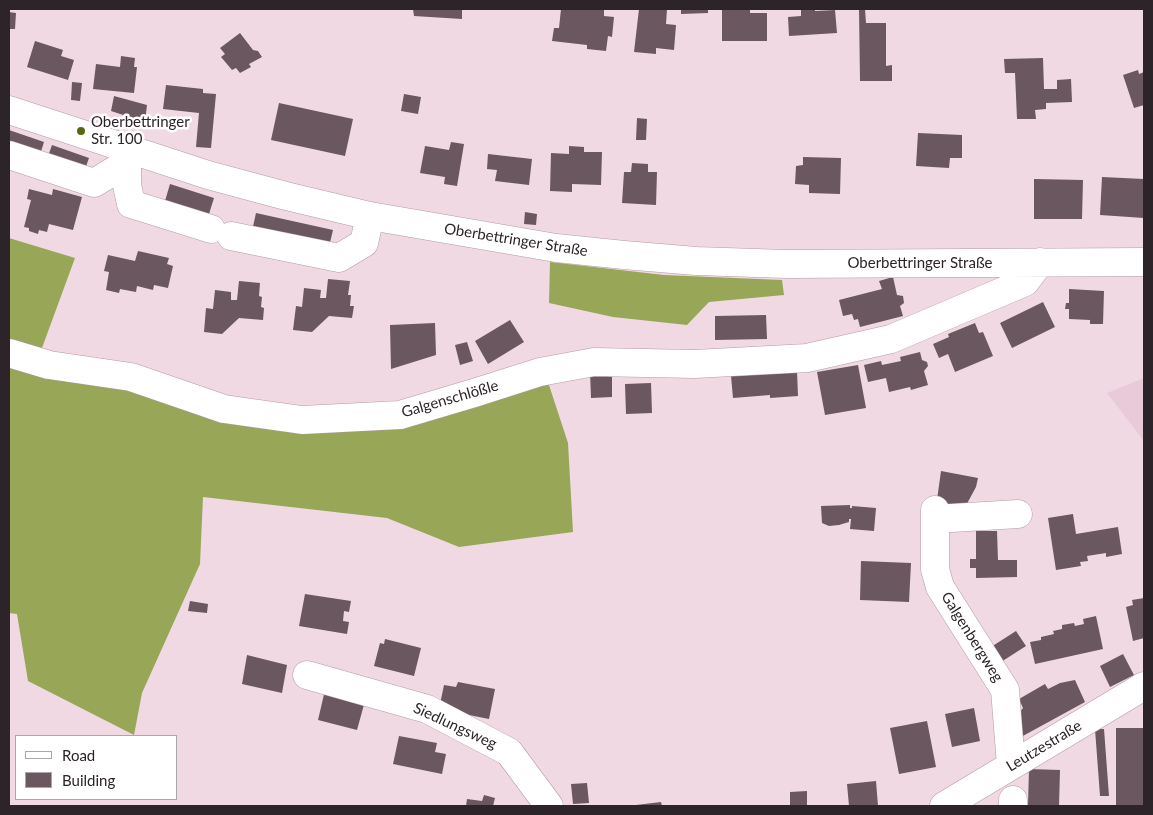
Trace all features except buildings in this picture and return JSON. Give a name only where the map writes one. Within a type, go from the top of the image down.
[{"type":"street","name":"Oberbettringer Straße","points":[[9,110],[130,157],[370,216],[556,248],[678,259],[786,264],[1144,262]]},
{"type":"street","points":[[9,155],[94,183],[130,157]]},
{"type":"street","points":[[130,157],[127,185],[131,204],[221,232],[339,258],[364,243],[370,216]]},
{"type":"street","name":"Oberbettringer Straße","points":[[807,358],[891,339],[972,306],[1025,282],[1040,262]]},
{"type":"street","name":"Galgenschlößle","points":[[9,353],[49,365],[131,377],[224,409],[302,420],[400,415],[474,394],[540,372],[594,362],[695,364],[807,358]]},
{"type":"street","name":"Galgenbergweg","points":[[1011,765],[1005,690],[940,587],[935,569],[935,514],[1018,514]]},
{"type":"street","name":"Siedlungsweg","points":[[307,675],[427,710],[509,752],[549,806]]},
{"type":"street","name":"Leutzestraße","points":[[944,806],[1144,686]]},
{"type":"shaded area","points":[[1144,378],[1144,441],[1107,393]]},
{"type":"green space","points":[[9,238],[75,258],[35,367],[297,425],[548,382],[568,443],[573,532],[459,547],[387,518],[203,497],[200,564],[142,693],[134,735],[28,681],[17,614],[9,613]]},
{"type":"green space","points":[[550,262],[664,275],[782,280],[784,295],[709,302],[687,325],[613,317],[549,303]]},
{"type":"place","name":"Oberbettringer Str. 100","points":[[81,131]]}]
